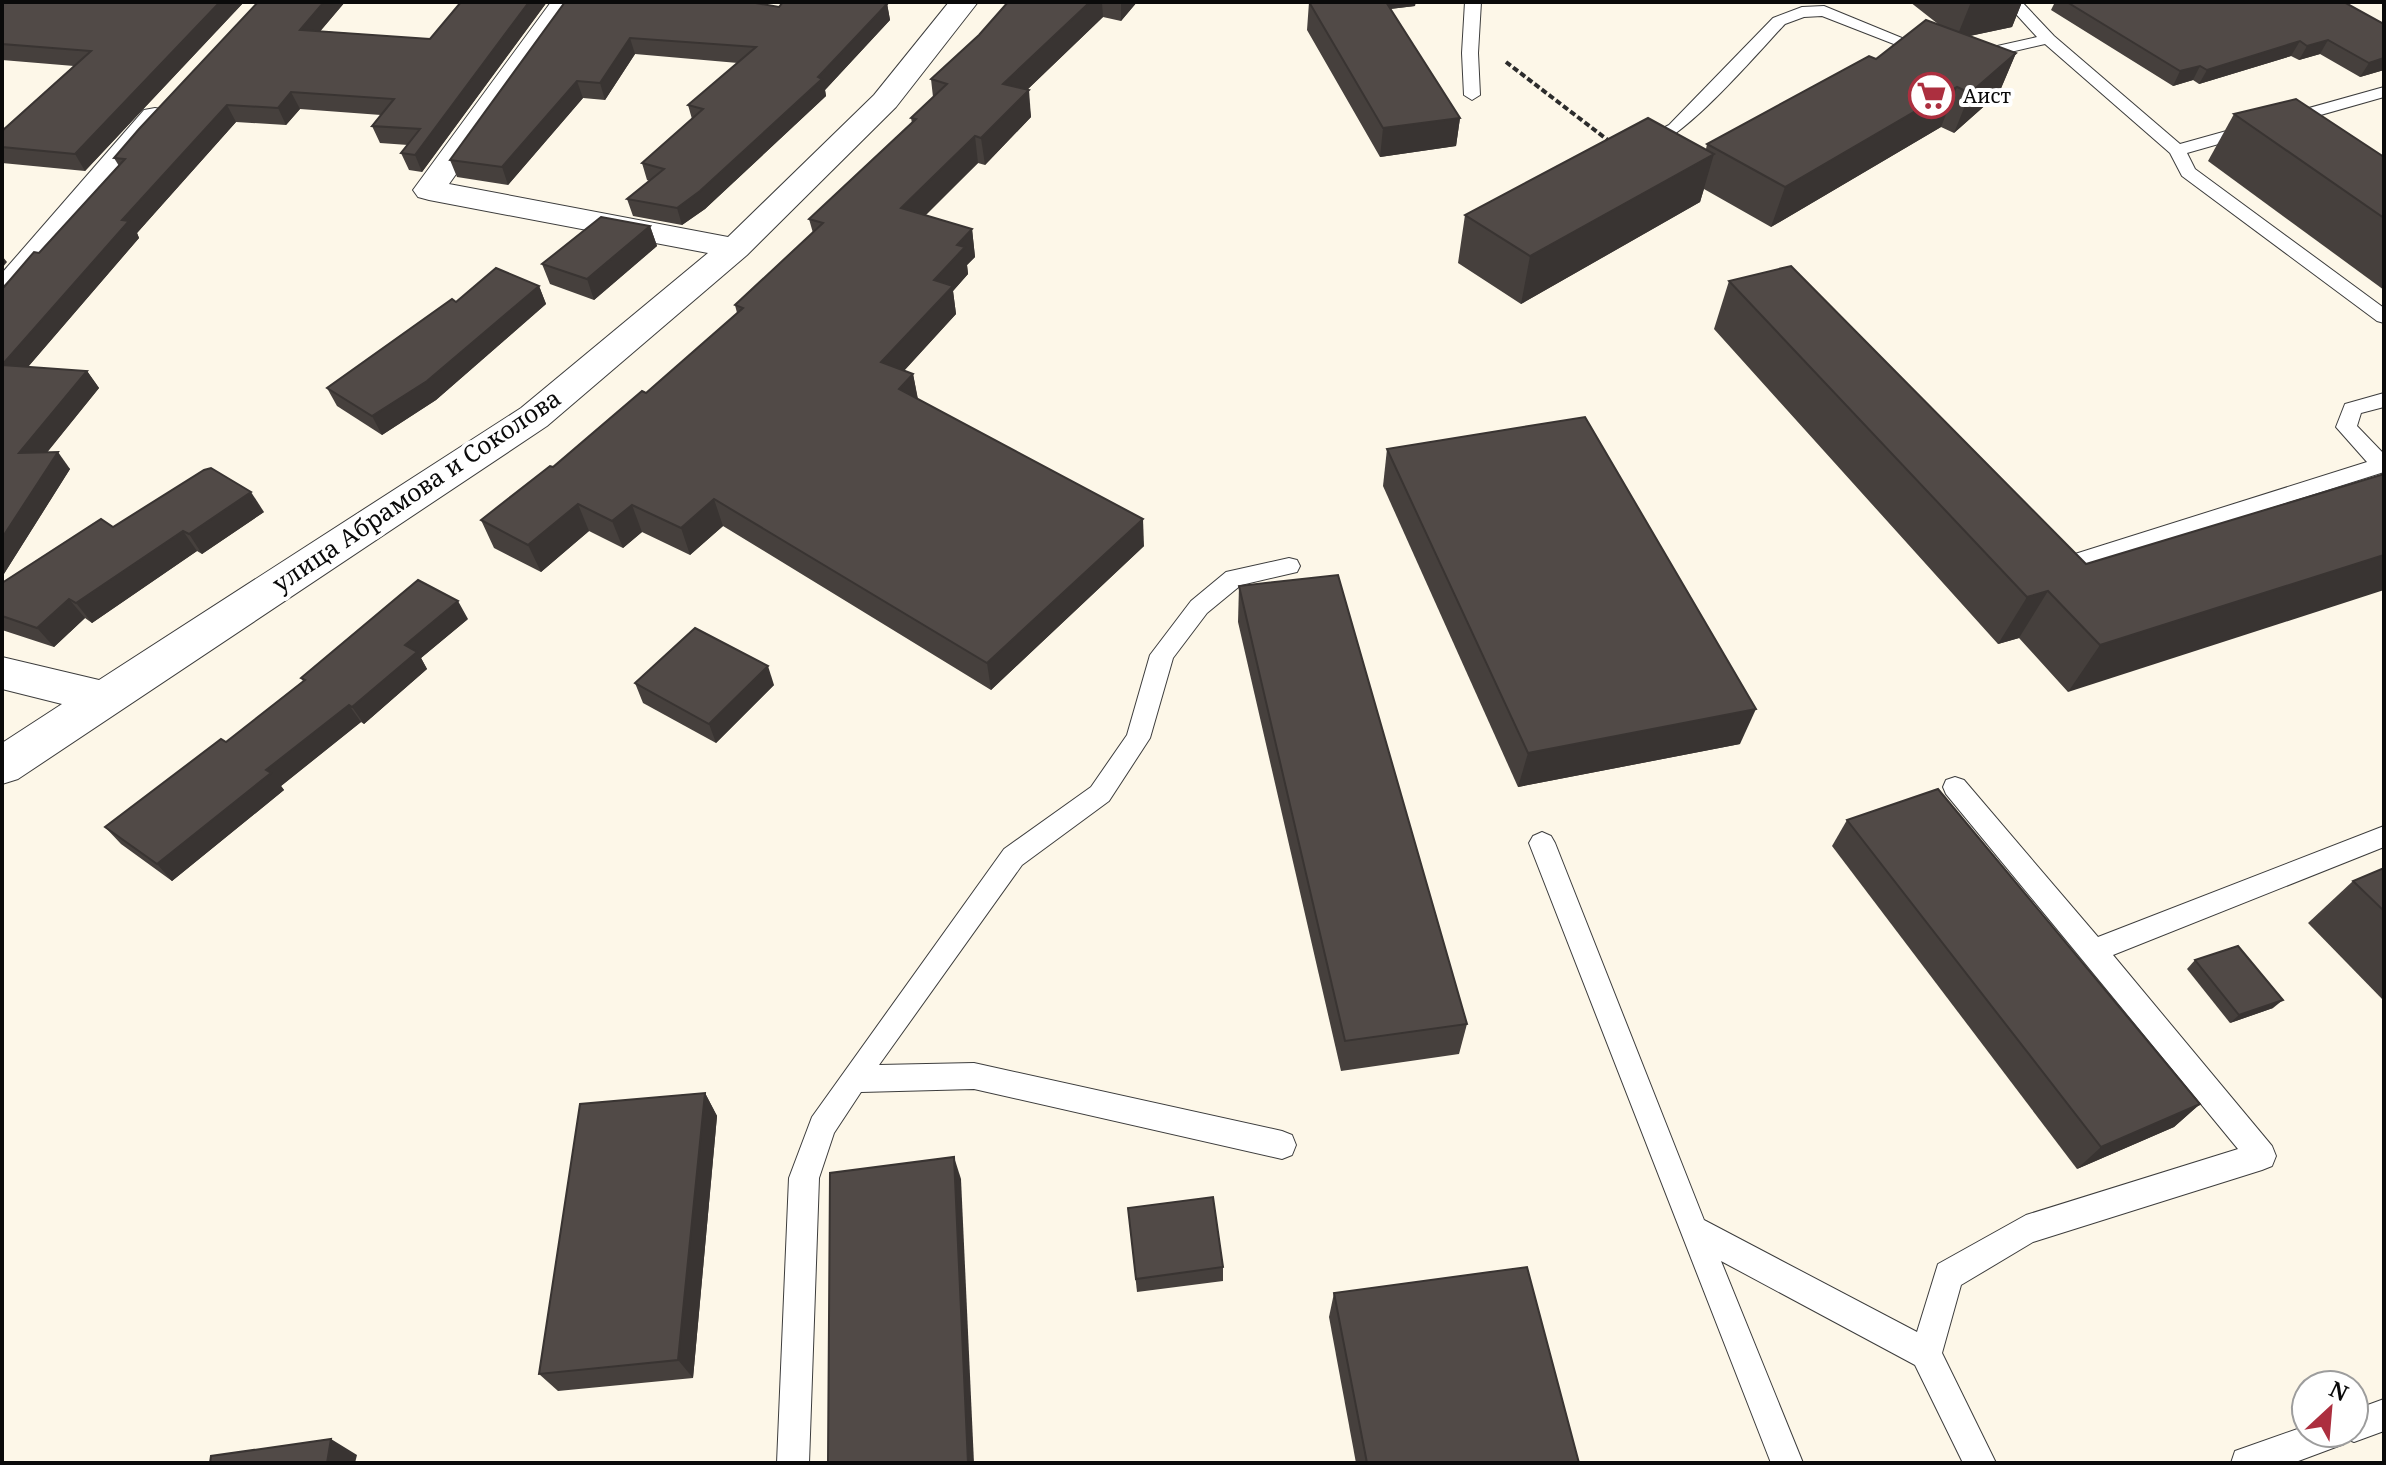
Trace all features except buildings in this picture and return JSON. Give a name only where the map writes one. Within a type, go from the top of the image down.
[{"type":"street","points":[[565,2],[429,190],[735,248]]},
{"type":"street","name":"улица Абрамова и Соколова","points":[[2,766],[534,417],[735,248],[885,101],[964,2]]},
{"type":"street","points":[[2,294],[136,137],[179,92]]},
{"type":"street","points":[[2,673],[103,698]]},
{"type":"lane","points":[[1472,95],[1473,2]]},
{"type":"lane","points":[[2013,2],[2048,39],[2177,150],[2188,172],[2384,317]]},
{"type":"lane","points":[[1626,154],[1675,129],[1779,21],[1802,12],[1824,11],[1909,45],[1953,57],[2048,39]]},
{"type":"lane","points":[[2177,150],[2288,125],[2384,92]]},
{"type":"lane","points":[[2037,530],[2071,563],[2382,465],[2346,427],[2352,409],[2384,400]]},
{"type":"lane","points":[[793,1463],[804,1178],[822,1127],[853,1079],[1013,857],[1100,794],[1138,738],[1162,655],[1199,607],[1234,578],[1289,566]]},
{"type":"lane","points":[[1926,1354],[1949,1275],[1962,1267],[2026,1230],[2262,1156],[1955,787]]},
{"type":"lane","points":[[2093,951],[2384,836]]},
{"type":"lane","points":[[1542,843],[1787,1463]]},
{"type":"lane","points":[[853,1079],[974,1076],[1282,1145]]},
{"type":"lane","points":[[1693,1230],[1926,1354],[1980,1463]]},
{"type":"lane","points":[[2247,1463],[2290,1448]]},
{"type":"path","points":[[1471,33],[1626,154]]},
{"type":"place","name":"Аист","points":[[1932,95]]}]
